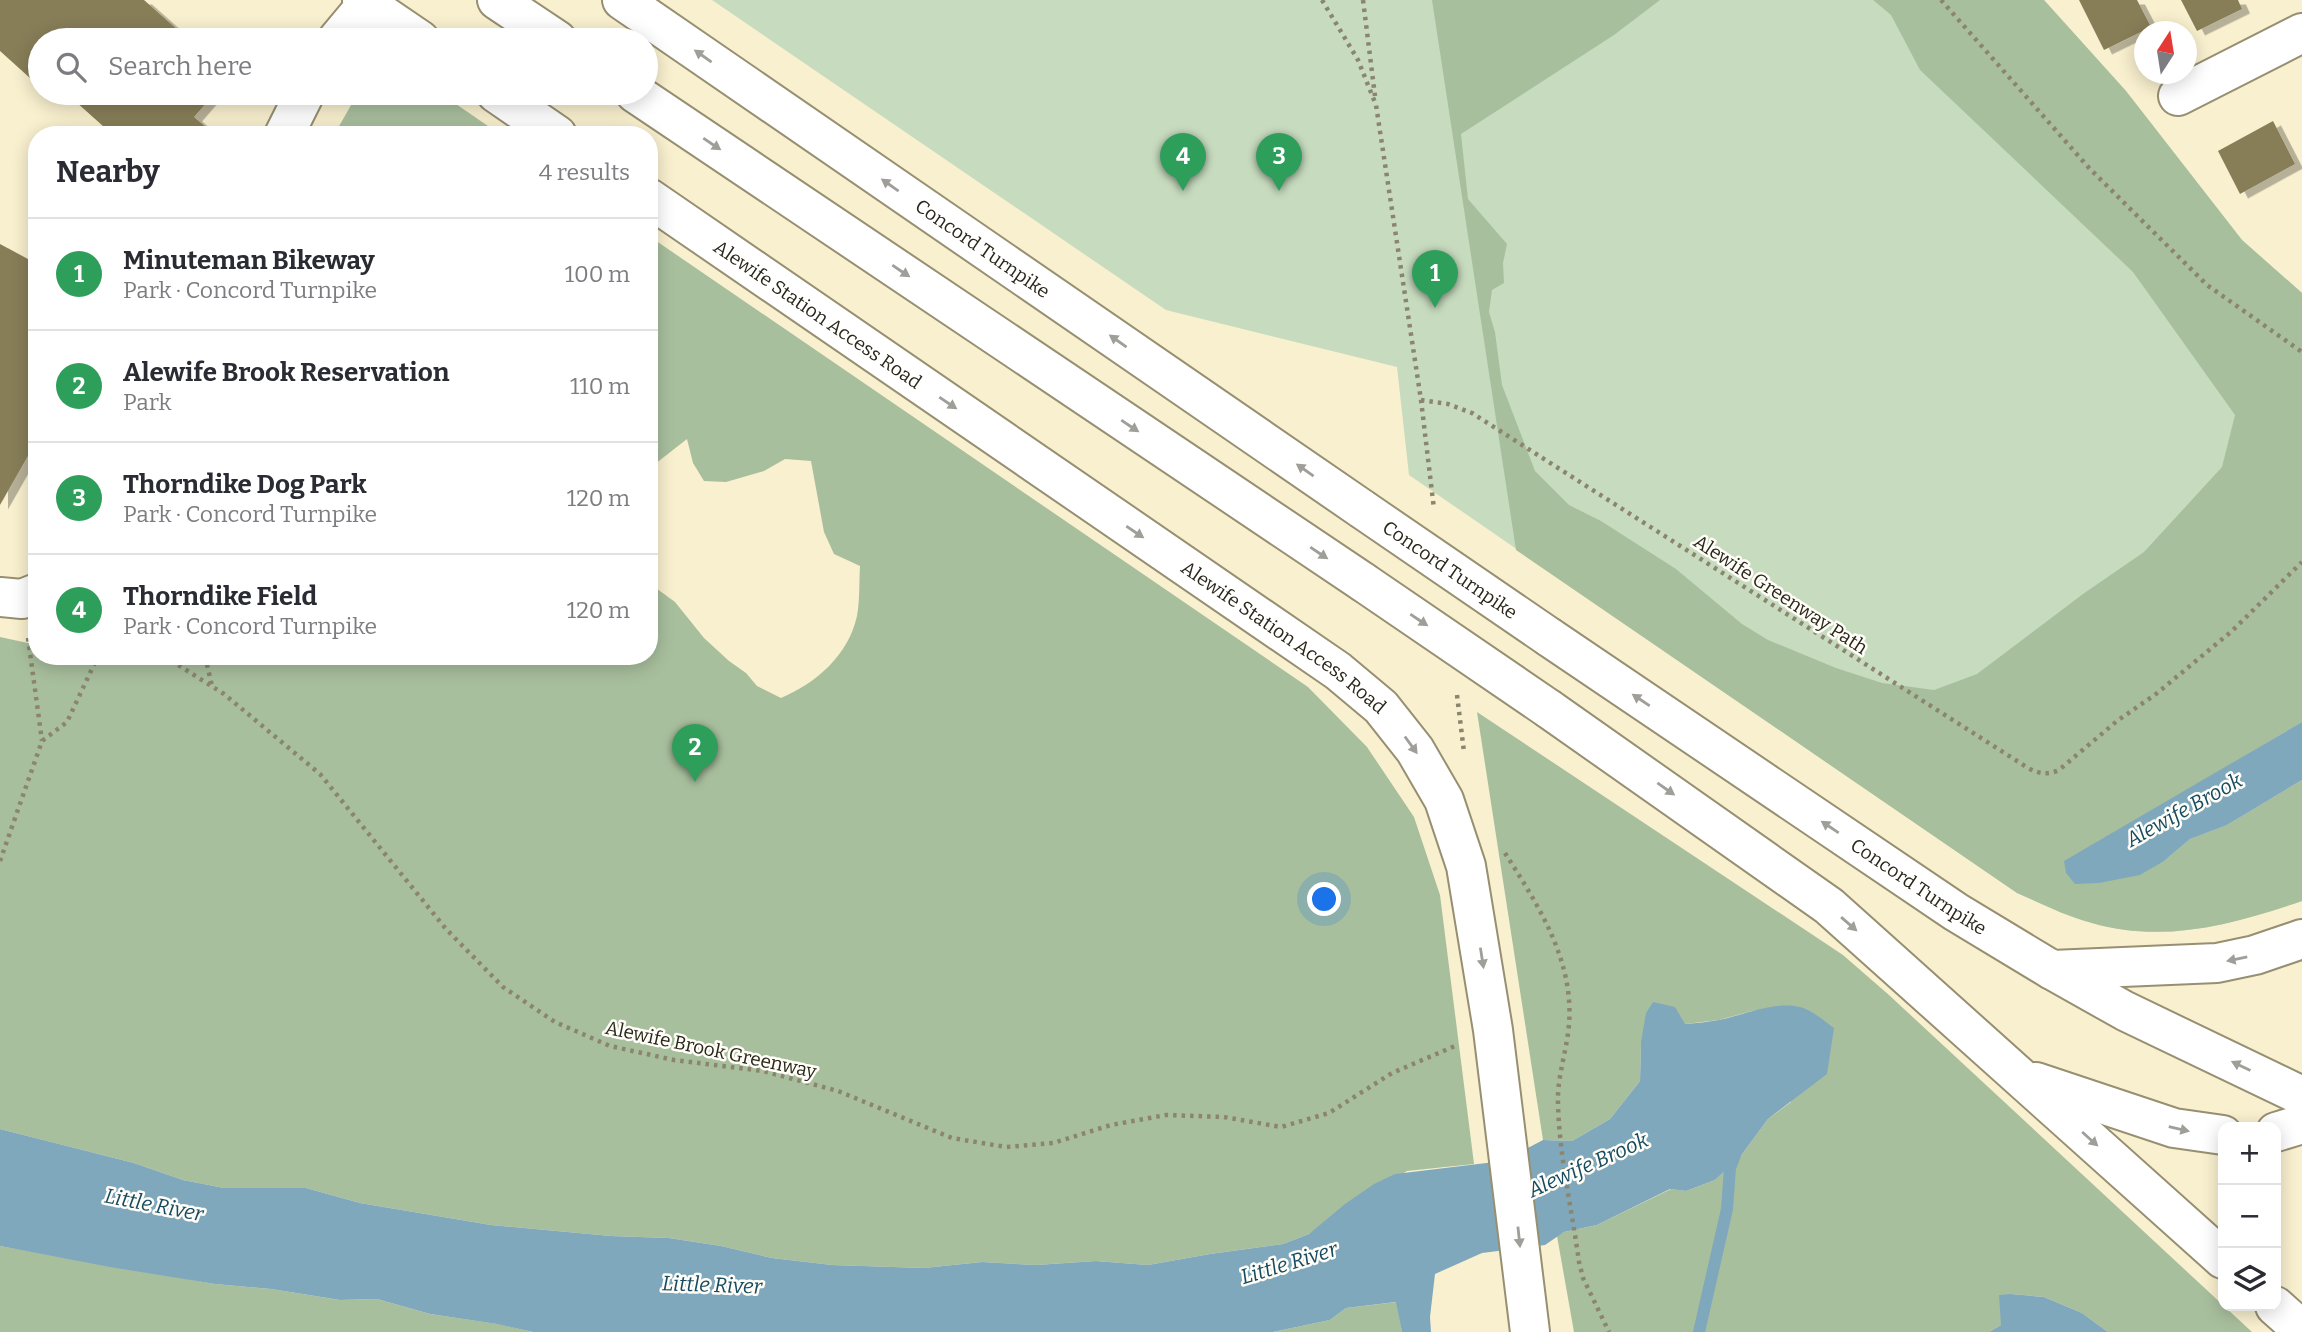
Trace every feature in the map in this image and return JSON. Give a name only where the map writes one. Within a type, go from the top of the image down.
[{"type":"main road","points":[[497,0],[539,28]]},
{"type":"main road","name":"Concord Turnpike","points":[[622,0],[1549,638],[1956,912],[2125,1011],[2302,1096]]},
{"type":"main road","points":[[346,28],[364,2],[402,28]]},
{"type":"main road","points":[[2178,96],[2302,33]]},
{"type":"main road","points":[[288,126],[299,105]]},
{"type":"main road","points":[[513,105],[544,126]]},
{"type":"main road","points":[[653,105],[1363,582],[1829,906],[2218,1254]]},
{"type":"main road","name":"Alewife Station Access Road","points":[[658,204],[1338,671],[1381,707],[1415,750],[1444,800],[1466,866],[1493,1030],[1530,1332]]},
{"type":"main road","points":[[2052,970],[2217,963],[2255,955],[2302,939]]},
{"type":"main road","points":[[2021,1077],[2174,1128],[2218,1134]]},
{"type":"main road","points":[[2281,1130],[2302,1124]]},
{"type":"main road","points":[[2281,1311],[2302,1330]]},
{"type":"path","points":[[1322,0],[1357,60],[1376,105]]},
{"type":"path","points":[[1363,0],[1376,105]]},
{"type":"path","points":[[1941,0],[2090,169],[2207,285],[2302,352]]},
{"type":"path","name":"Alewife Greenway Path","points":[[1376,105],[1421,400],[1461,408],[1484,420],[2036,772],[2052,773],[2059,769],[2117,721],[2156,694],[2232,631],[2302,562]]},
{"type":"path","points":[[19,596],[28,650]]},
{"type":"path","points":[[0,861],[43,741],[30,665]]},
{"type":"path","points":[[43,741],[67,722],[94,665]]},
{"type":"path","name":"Alewife Brook Greenway","points":[[178,665],[212,686],[320,774],[446,929],[503,987],[555,1022],[610,1046],[674,1060],[762,1071],[838,1091],[953,1138],[1006,1147],[1052,1143],[1111,1125],[1166,1115],[1224,1117],[1281,1127],[1329,1113],[1392,1073],[1493,1030]]},
{"type":"path","points":[[207,665],[212,686]]},
{"type":"path","points":[[1502,847],[1544,914],[1565,978],[1569,1023],[1558,1090],[1559,1120],[1579,1262],[1583,1278],[1609,1332]]},
{"type":"green space","points":[[712,0],[2044,0],[2126,91],[2242,240],[2302,293],[2302,722],[2231,763],[2227,825],[2302,780],[2302,901],[2225,924],[2146,932],[2082,920],[2017,893],[1409,475],[1397,367],[1166,310]]},
{"type":"green space","points":[[1432,0],[1660,0],[1614,35],[1461,134],[1468,199],[1507,244],[1503,263],[1504,283],[1492,290],[1489,312],[1495,332],[1502,385],[1535,471],[1569,505],[1601,521],[1676,569],[1742,624],[1768,640],[1836,668],[1882,683],[1934,690],[1977,674],[2144,552],[2222,467],[2235,415],[2133,272],[1920,70],[1891,15],[1873,0],[2044,0],[2126,91],[2242,240],[2302,293],[2302,722],[2143,816],[2164,861],[2190,839],[2227,825],[2302,780],[2302,901],[2225,924],[2146,932],[2082,920],[2017,893],[1516,550]]},
{"type":"green space","points":[[351,105],[457,105],[488,126],[339,126]]},
{"type":"green space","points":[[658,242],[1308,687],[1367,747],[1414,817],[1440,895],[1474,1164],[1407,1171],[1309,1234],[1283,1244],[1148,1265],[1096,1261],[1036,1265],[982,1262],[924,1268],[832,1265],[772,1258],[669,1238],[611,1236],[491,1225],[360,1203],[306,1188],[224,1188],[183,1180],[134,1163],[0,1129],[0,637],[28,643],[28,665],[658,665],[658,590],[675,602],[704,638],[746,673],[757,686],[781,698],[818,676],[846,644],[857,616],[860,566],[834,554],[824,532],[811,461],[785,459],[764,471],[726,482],[704,481],[693,463],[687,439],[658,462]]},
{"type":"green space","points":[[1477,712],[1843,955],[2218,1300],[2218,1311],[2229,1311],[2252,1332],[2108,1332],[2082,1313],[2044,1297],[2011,1294],[2001,1325],[1989,1332],[1574,1332],[1557,1236],[1597,1225],[1671,1189],[1686,1191],[1715,1180],[1740,1157],[1768,1119],[1791,1102],[1796,1006],[1752,1011],[1719,1020],[1685,1024],[1641,1042],[1640,1081],[1610,1119],[1572,1141],[1543,1140]]},
{"type":"green space","points":[[0,1246],[215,1284],[271,1289],[340,1300],[377,1299],[430,1314],[533,1332],[0,1332]]},
{"type":"green space","points":[[1397,1302],[1402,1332],[1273,1332],[1330,1320],[1346,1308]]},
{"type":"water","name":"Alewife Brook","points":[[2302,722],[2302,780],[2227,825],[2190,839],[2164,861],[2140,875],[2099,883],[2075,884],[2066,873],[2064,861]]},
{"type":"water","points":[[1653,1002],[1675,1007],[1685,1024],[1719,1020],[1776,1006],[1806,1009],[1834,1028],[1827,1074],[1768,1119],[1740,1157],[1715,1180],[1686,1191],[1670,1189],[1597,1225],[1564,1232],[1545,1245],[1482,1253],[1435,1274],[1431,1332],[1402,1332],[1396,1302],[1346,1308],[1330,1320],[1273,1332],[533,1332],[430,1314],[377,1299],[340,1300],[271,1289],[215,1284],[0,1246],[0,1129],[134,1163],[183,1180],[224,1188],[306,1188],[360,1203],[491,1225],[611,1236],[669,1238],[772,1258],[832,1265],[924,1268],[982,1262],[1036,1265],[1096,1261],[1148,1265],[1283,1244],[1309,1234],[1345,1204],[1374,1184],[1395,1174],[1503,1161],[1543,1140],[1572,1141],[1610,1119],[1640,1081],[1641,1042],[1646,1013]]},
{"type":"water","points":[[1999,1295],[2044,1297],[2082,1313],[2108,1332],[1989,1332],[2001,1325]]},
{"type":"building","points":[[0,0],[144,0],[176,28],[28,28],[28,76],[0,51]]},
{"type":"building","points":[[2079,0],[2137,0],[2148,21],[2134,21],[2134,35],[2104,50]]},
{"type":"building","points":[[2181,0],[2238,0],[2242,9],[2197,31],[2197,21],[2192,21]]},
{"type":"building","points":[[79,105],[204,105],[194,117],[205,126],[103,126]]},
{"type":"building","points":[[2273,121],[2295,164],[2240,194],[2218,151]]},
{"type":"building","points":[[0,244],[28,259],[28,456],[0,505]]},
{"type":"waterway","points":[[1699,1332],[1727,1209],[1730,1168],[1735,1155]]},
{"type":"place","name":"Thorndike Field","points":[[1183,191]]},
{"type":"place","name":"Thorndike Dog Park","points":[[1279,191]]},
{"type":"place","name":"Minuteman Bikeway","points":[[1435,308]]},
{"type":"place","name":"Alewife Brook Reservation","points":[[695,782]]},
{"type":"water label","name":"Little River","points":[[154,1205]]},
{"type":"water label","name":"Little River","points":[[1289,1263]]},
{"type":"water label","name":"Little River","points":[[712,1285]]}]
